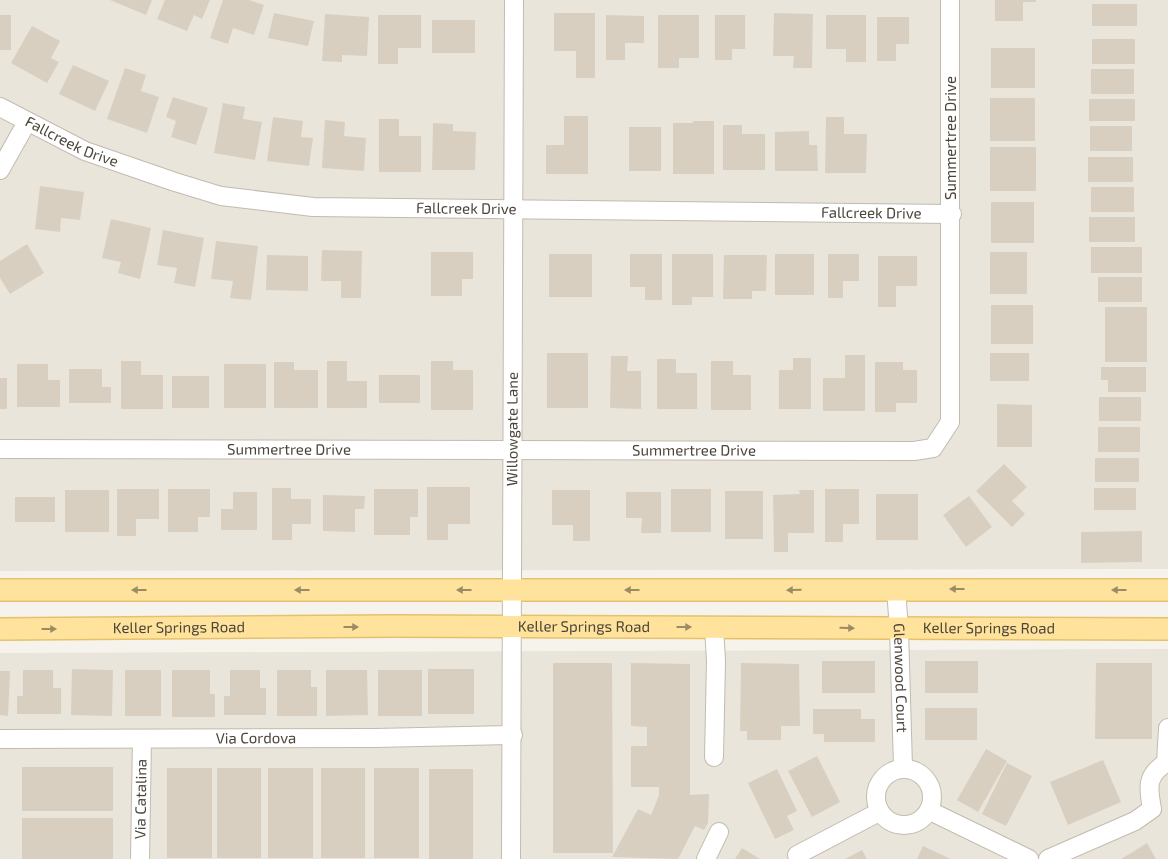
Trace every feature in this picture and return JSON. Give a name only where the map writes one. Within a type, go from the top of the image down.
[{"type":"main road","points":[[0,590],[1168,590]]},
{"type":"main road","name":"Keller Springs Road","points":[[0,629],[513,626],[1168,629]]},
{"type":"street","name":"Willowgate Lane","points":[[511,859],[513,734],[514,0]]},
{"type":"street","name":"Summertree Drive","points":[[0,449],[914,451],[932,448],[950,422],[952,214],[950,0]]},
{"type":"street","name":"Fallcreek Drive","points":[[0,107],[84,150],[221,196],[313,207],[952,214]]},
{"type":"street","points":[[0,170],[27,122]]},
{"type":"street","name":"Glenwood Court","points":[[896,589],[903,767]]},
{"type":"street","points":[[714,627],[716,662],[714,757]]},
{"type":"street","points":[[1048,859],[1135,821],[1152,809],[1148,787],[1156,769],[1166,763],[1168,728]]},
{"type":"street","name":"Via Cordova","points":[[0,739],[142,740],[513,734]]},
{"type":"street","name":"Via Catalina","points":[[140,859],[142,740]]},
{"type":"street","points":[[903,767],[922,773],[933,791],[930,810],[915,824],[895,825],[879,812],[874,792],[884,774],[903,767]]},
{"type":"street","points":[[930,810],[1029,859]]},
{"type":"street","points":[[797,855],[879,812]]},
{"type":"street","points":[[706,859],[719,832]]},
{"type":"shaded area","points":[[0,0],[1168,0],[1168,569],[0,571]]},
{"type":"shaded area","points":[[1168,649],[1168,859],[0,859],[0,653]]},
{"type":"building","points":[[110,0],[152,0],[146,15]]},
{"type":"building","points":[[165,0],[210,0],[202,19],[194,15],[187,31],[157,19]]},
{"type":"building","points":[[223,0],[249,0],[264,5],[254,35],[233,28],[228,44],[210,38]]},
{"type":"building","points":[[995,0],[1036,0],[1036,2],[1023,2],[1023,21],[995,21]]},
{"type":"building","points":[[1092,4],[1137,4],[1137,26],[1092,26]]},
{"type":"building","points":[[274,13],[314,21],[308,46],[268,38]]},
{"type":"building","points":[[554,13],[595,13],[595,78],[576,78],[576,51],[554,51]]},
{"type":"building","points":[[774,13],[813,14],[812,68],[793,68],[794,56],[773,56]]},
{"type":"building","points":[[325,14],[369,17],[367,56],[342,55],[342,62],[322,61]]},
{"type":"building","points":[[0,15],[11,15],[11,50],[0,50]]},
{"type":"building","points":[[378,15],[421,15],[421,48],[398,48],[398,64],[378,64]]},
{"type":"building","points":[[606,15],[644,16],[644,43],[625,43],[625,60],[606,60]]},
{"type":"building","points":[[658,15],[699,15],[699,58],[679,58],[679,68],[658,68]]},
{"type":"building","points":[[715,15],[745,15],[745,49],[732,49],[732,60],[715,60]]},
{"type":"building","points":[[826,15],[866,15],[866,62],[846,62],[846,49],[826,49]]},
{"type":"building","points":[[877,17],[909,17],[909,44],[896,44],[896,61],[877,61]]},
{"type":"building","points":[[432,20],[475,20],[475,53],[432,53]]},
{"type":"building","points":[[32,26],[60,41],[51,58],[59,62],[47,83],[11,63]]},
{"type":"building","points":[[1092,39],[1135,39],[1135,64],[1092,64]]},
{"type":"building","points":[[991,48],[1035,48],[1035,88],[991,88]]},
{"type":"building","points":[[73,65],[109,81],[95,111],[59,94]]},
{"type":"building","points":[[125,68],[146,75],[141,91],[159,97],[147,133],[107,119]]},
{"type":"building","points":[[1091,69],[1134,69],[1134,94],[1091,94]]},
{"type":"building","points":[[173,97],[208,108],[196,145],[171,137],[176,121],[166,117]]},
{"type":"building","points":[[990,98],[1035,98],[1035,141],[990,141]]},
{"type":"building","points":[[1089,99],[1135,99],[1135,121],[1089,121]]},
{"type":"building","points":[[223,103],[245,107],[243,119],[262,122],[255,160],[214,153]]},
{"type":"building","points":[[564,116],[588,116],[588,174],[546,174],[546,145],[564,145]]},
{"type":"building","points":[[273,117],[303,121],[301,137],[313,138],[309,166],[267,161]]},
{"type":"building","points":[[826,117],[844,117],[844,134],[867,134],[866,173],[825,173]]},
{"type":"building","points":[[379,119],[399,119],[399,136],[421,136],[421,172],[379,172]]},
{"type":"building","points":[[325,120],[345,122],[344,136],[366,138],[364,171],[322,168]]},
{"type":"building","points":[[693,121],[714,121],[714,174],[673,174],[673,123],[693,123]]},
{"type":"building","points":[[433,123],[453,124],[453,131],[476,132],[475,170],[432,170]]},
{"type":"building","points":[[723,125],[742,125],[742,134],[765,134],[765,170],[723,170]]},
{"type":"building","points":[[1090,126],[1132,126],[1132,151],[1090,151]]},
{"type":"building","points":[[629,127],[661,127],[661,171],[629,171]]},
{"type":"building","points":[[809,131],[809,145],[817,145],[818,171],[775,171],[775,132]]},
{"type":"building","points":[[990,147],[1036,147],[1036,191],[990,191]]},
{"type":"building","points":[[1088,157],[1133,157],[1133,182],[1088,182]]},
{"type":"building","points":[[40,186],[84,192],[80,220],[61,218],[60,232],[35,229]]},
{"type":"building","points":[[1091,187],[1134,187],[1134,212],[1091,212]]},
{"type":"building","points":[[991,202],[1034,202],[1034,243],[991,243]]},
{"type":"building","points":[[1089,217],[1135,217],[1135,242],[1089,242]]},
{"type":"building","points":[[111,219],[151,228],[140,279],[118,273],[121,262],[102,258]]},
{"type":"building","points":[[163,230],[204,238],[195,287],[174,283],[177,268],[157,265]]},
{"type":"building","points":[[216,241],[258,246],[251,300],[230,298],[233,281],[211,279]]},
{"type":"building","points":[[27,244],[44,273],[10,294],[0,278],[0,261]]},
{"type":"building","points":[[1091,247],[1142,247],[1142,273],[1091,273]]},
{"type":"building","points":[[322,250],[362,251],[361,298],[341,298],[341,281],[321,281]]},
{"type":"building","points":[[431,252],[473,252],[473,279],[462,279],[462,296],[431,296]]},
{"type":"building","points":[[990,252],[1027,252],[1027,294],[990,294]]},
{"type":"building","points":[[549,254],[592,254],[592,297],[549,297]]},
{"type":"building","points":[[630,254],[662,254],[662,300],[645,300],[645,287],[630,287]]},
{"type":"building","points":[[672,254],[713,254],[713,297],[692,297],[692,305],[672,305]]},
{"type":"building","points":[[775,254],[814,254],[814,295],[775,295]]},
{"type":"building","points":[[828,254],[859,254],[859,281],[843,281],[843,298],[828,298]]},
{"type":"building","points":[[267,255],[308,256],[308,291],[266,290]]},
{"type":"building","points":[[724,255],[767,255],[766,291],[752,291],[752,299],[723,299]]},
{"type":"building","points":[[878,256],[917,256],[917,286],[896,286],[896,307],[878,307]]},
{"type":"building","points":[[1098,277],[1142,277],[1142,302],[1098,302]]},
{"type":"building","points":[[991,305],[1033,305],[1033,344],[991,344]]},
{"type":"building","points":[[1105,307],[1147,307],[1147,362],[1105,362]]},
{"type":"building","points":[[547,353],[588,353],[588,408],[547,408]]},
{"type":"building","points":[[990,353],[1029,353],[1029,381],[990,381]]},
{"type":"building","points":[[845,355],[865,355],[865,411],[823,411],[823,378],[845,378]]},
{"type":"building","points":[[611,356],[628,356],[627,371],[641,371],[641,409],[610,408]]},
{"type":"building","points":[[793,358],[811,358],[811,409],[779,409],[779,370],[793,370]]},
{"type":"building","points":[[657,359],[676,359],[676,373],[697,373],[697,409],[657,409]]},
{"type":"building","points":[[121,361],[141,361],[141,375],[163,375],[163,409],[121,409]]},
{"type":"building","points":[[327,361],[347,361],[347,381],[367,381],[367,408],[327,408]]},
{"type":"building","points":[[431,361],[453,361],[453,370],[473,370],[473,410],[431,410]]},
{"type":"building","points":[[711,361],[733,361],[733,375],[751,375],[751,410],[711,410]]},
{"type":"building","points":[[274,362],[294,362],[294,370],[318,370],[318,408],[274,408]]},
{"type":"building","points":[[875,362],[903,362],[903,370],[917,370],[917,403],[896,403],[896,412],[875,412]]},
{"type":"building","points":[[17,364],[48,364],[48,380],[60,380],[60,407],[17,407]]},
{"type":"building","points":[[224,364],[266,364],[266,408],[224,408]]},
{"type":"building","points":[[1101,367],[1146,367],[1146,392],[1108,392],[1108,380],[1101,380]]},
{"type":"building","points":[[69,369],[102,369],[102,387],[111,387],[111,403],[69,403]]},
{"type":"building","points":[[379,375],[420,375],[420,403],[379,403]]},
{"type":"building","points":[[172,376],[209,376],[209,408],[172,408]]},
{"type":"building","points":[[0,378],[7,378],[7,409],[0,409]]},
{"type":"building","points":[[1099,397],[1141,397],[1141,421],[1099,421]]},
{"type":"building","points":[[997,404],[1032,405],[1032,447],[997,447]]},
{"type":"building","points":[[1098,427],[1140,427],[1140,452],[1098,452]]},
{"type":"building","points":[[1095,458],[1139,458],[1139,482],[1095,482]]},
{"type":"building","points":[[1004,464],[1027,487],[1012,501],[1025,514],[1012,527],[976,491]]},
{"type":"building","points":[[427,487],[470,487],[470,524],[448,524],[448,540],[427,540]]},
{"type":"building","points":[[272,488],[291,488],[291,499],[311,499],[311,524],[292,524],[292,540],[272,540]]},
{"type":"building","points":[[1094,488],[1136,488],[1136,510],[1094,510]]},
{"type":"building","points":[[117,489],[159,489],[159,519],[136,519],[136,536],[117,536]]},
{"type":"building","points":[[168,489],[210,489],[210,517],[198,517],[198,532],[168,532]]},
{"type":"building","points":[[374,489],[418,489],[418,517],[410,517],[410,535],[374,535]]},
{"type":"building","points":[[671,489],[711,489],[711,532],[671,532]]},
{"type":"building","points":[[825,489],[859,489],[859,524],[843,524],[843,542],[825,542]]},
{"type":"building","points":[[65,490],[109,490],[109,532],[65,532]]},
{"type":"building","points":[[552,490],[590,490],[590,541],[573,541],[573,525],[552,525]]},
{"type":"building","points":[[799,490],[814,490],[814,533],[788,533],[788,552],[774,552],[773,495],[800,494]]},
{"type":"building","points":[[725,491],[763,491],[763,539],[725,539]]},
{"type":"building","points":[[233,492],[257,492],[257,530],[221,530],[221,509],[233,509]]},
{"type":"building","points":[[626,492],[661,492],[661,533],[641,533],[642,518],[626,518]]},
{"type":"building","points":[[876,494],[918,494],[918,540],[876,540]]},
{"type":"building","points":[[323,495],[365,496],[364,509],[355,509],[355,532],[323,531]]},
{"type":"building","points":[[969,496],[992,527],[966,547],[943,515]]},
{"type":"building","points":[[15,497],[55,497],[55,522],[15,522]]},
{"type":"building","points":[[1142,531],[1142,562],[1081,563],[1081,532]]},
{"type":"building","points":[[822,661],[875,661],[875,693],[822,693]]},
{"type":"building","points":[[925,661],[978,661],[978,693],[925,693]]},
{"type":"building","points":[[553,663],[612,663],[613,853],[553,853]]},
{"type":"building","points":[[631,663],[690,664],[690,795],[709,794],[708,823],[704,830],[695,826],[678,859],[612,857],[638,809],[651,815],[659,795],[659,787],[631,787],[631,746],[647,746],[647,727],[631,726]]},
{"type":"building","points":[[741,663],[799,664],[800,726],[781,726],[781,740],[747,740],[747,731],[740,731]]},
{"type":"building","points":[[1096,663],[1152,663],[1152,739],[1095,739]]},
{"type":"building","points":[[72,669],[113,670],[112,716],[71,715]]},
{"type":"building","points":[[428,669],[474,669],[474,714],[428,714]]},
{"type":"building","points":[[23,670],[53,670],[53,688],[61,688],[61,714],[17,714],[17,696],[23,696]]},
{"type":"building","points":[[125,670],[161,670],[161,716],[125,716]]},
{"type":"building","points":[[172,670],[210,670],[210,694],[215,694],[215,717],[172,717]]},
{"type":"building","points":[[230,670],[260,670],[260,688],[266,688],[266,715],[224,715],[224,696],[230,696]]},
{"type":"building","points":[[277,670],[311,670],[311,687],[317,687],[317,716],[277,716]]},
{"type":"building","points":[[326,670],[367,670],[368,715],[326,716]]},
{"type":"building","points":[[378,670],[422,670],[422,716],[378,716]]},
{"type":"building","points":[[0,671],[10,671],[8,716],[0,715]]},
{"type":"building","points":[[925,708],[977,708],[977,740],[925,740]]},
{"type":"building","points":[[813,709],[861,709],[861,719],[875,719],[875,742],[824,742],[824,734],[813,734]]},
{"type":"building","points":[[986,749],[1007,761],[978,812],[957,800]]},
{"type":"building","points":[[817,756],[840,802],[812,817],[788,771]]},
{"type":"building","points":[[1103,760],[1121,802],[1068,825],[1050,782]]},
{"type":"building","points":[[1007,763],[1032,776],[1006,826],[982,814]]},
{"type":"building","points":[[22,767],[113,767],[113,811],[22,811]]},
{"type":"building","points":[[167,768],[212,768],[212,858],[167,858]]},
{"type":"building","points":[[217,768],[261,768],[261,858],[217,858]]},
{"type":"building","points":[[268,768],[313,768],[313,858],[268,858]]},
{"type":"building","points":[[321,768],[365,768],[365,858],[321,858]]},
{"type":"building","points":[[374,768],[419,768],[419,858],[374,858]]},
{"type":"building","points":[[429,769],[473,769],[473,859],[429,859]]},
{"type":"building","points":[[777,769],[797,811],[787,816],[794,830],[775,839],[748,783]]},
{"type":"building","points":[[22,818],[113,818],[113,859],[22,859]]},
{"type":"building","points":[[1147,843],[1156,859],[1121,859],[1131,853]]},
{"type":"building","points":[[923,846],[951,859],[917,859]]},
{"type":"building","points":[[742,848],[760,859],[735,859]]},
{"type":"building","points":[[862,850],[867,859],[845,859]]}]
